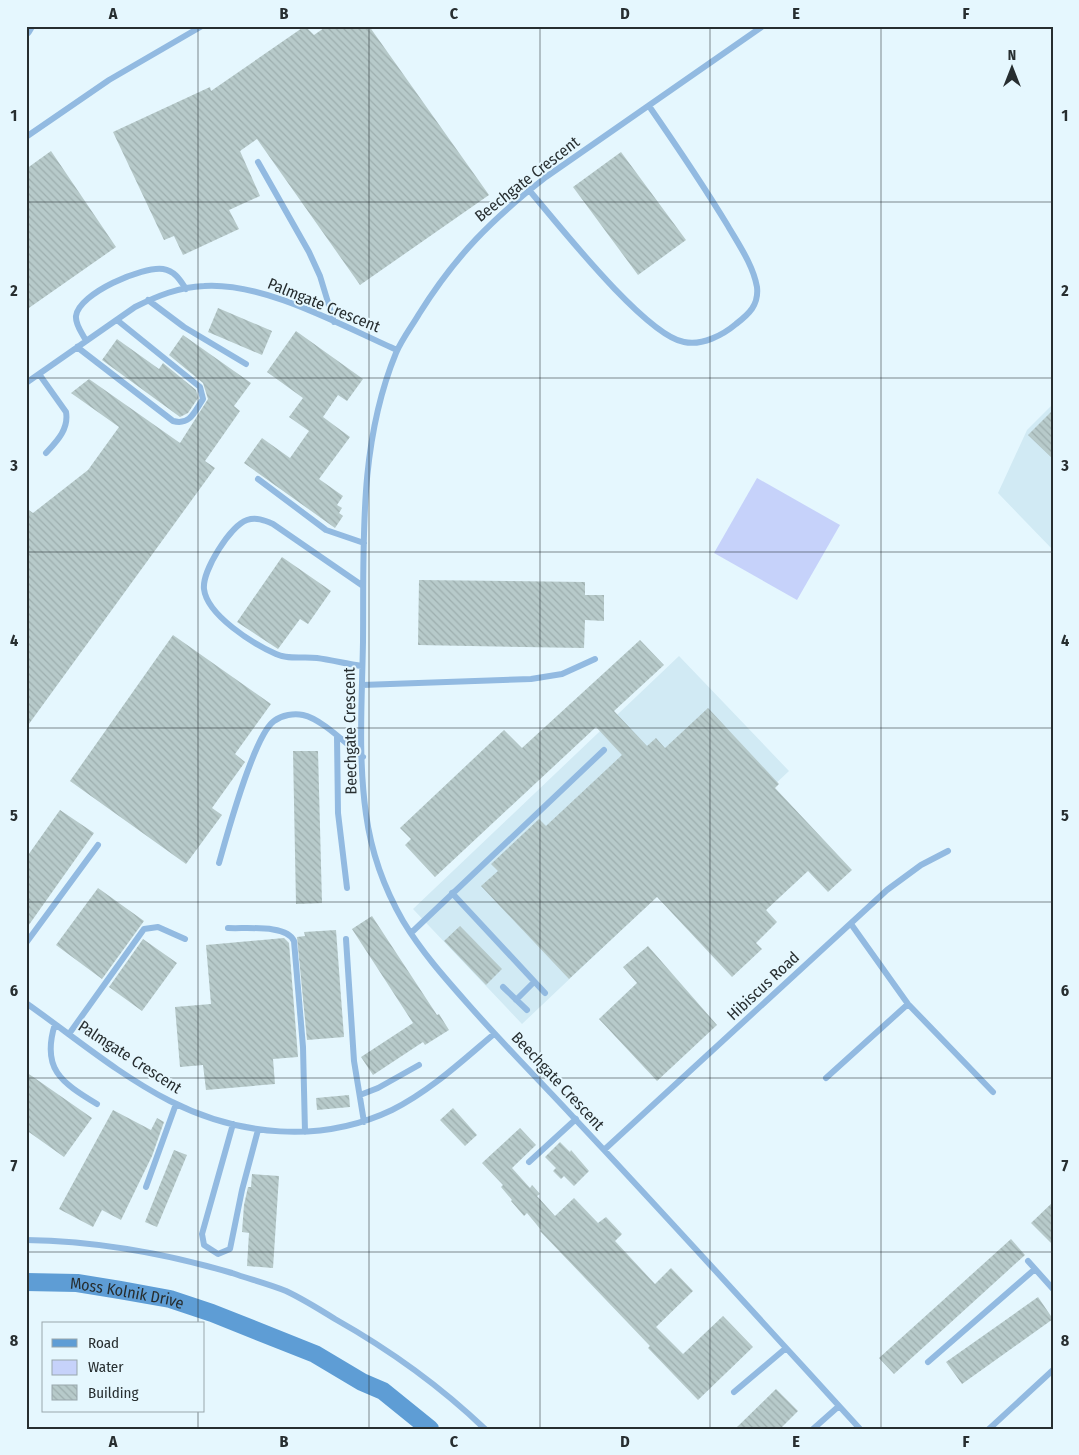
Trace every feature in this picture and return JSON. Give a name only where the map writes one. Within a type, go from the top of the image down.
[{"type":"main road","name":"Moss Kolnik Drive","points":[[26,1282],[77,1283],[170,1299],[229,1319],[297,1346],[382,1391],[430,1429]]},
{"type":"main road","name":"Moss Kolnik Drive","points":[[362,1382],[375,1397],[413,1429]]},
{"type":"street","points":[[26,31],[29,26]]},
{"type":"lane","points":[[26,137],[109,80],[202,26]]},
{"type":"lane","name":"Beechgate Crescent","points":[[763,26],[529,190],[484,228],[441,280],[397,350],[381,398],[368,455],[362,666],[366,814],[378,865],[388,893],[428,959],[494,1034],[576,1119],[860,1429]]},
{"type":"lane","points":[[529,190],[622,296],[654,327],[671,338],[686,343],[701,342],[730,330],[757,303],[753,274],[747,258],[709,194],[649,106]]},
{"type":"lane","points":[[258,162],[313,260],[325,290],[334,322]]},
{"type":"lane","points":[[86,341],[76,322],[76,315],[84,302],[102,289],[134,274],[155,269],[170,271],[178,276],[186,289]]},
{"type":"lane","name":"Palmgate Crescent","points":[[26,383],[148,300],[203,286],[228,286],[287,302],[397,350]]},
{"type":"lane","points":[[148,300],[184,327],[246,364]]},
{"type":"lane","points":[[77,347],[173,421],[183,423],[190,419],[203,399],[200,387],[117,320]]},
{"type":"lane","points":[[39,374],[66,412],[67,419],[62,433],[46,453]]},
{"type":"lane","points":[[258,478],[326,530],[364,543]]},
{"type":"lane","points":[[362,666],[316,658],[289,658],[274,653],[223,620],[208,602],[204,588],[208,569],[233,531],[244,521],[256,519],[273,524],[363,586]]},
{"type":"lane","points":[[362,684],[531,679],[562,674],[595,660]]},
{"type":"lane","points":[[219,863],[247,774],[263,735],[273,722],[282,716],[303,715],[313,719],[363,757]]},
{"type":"lane","points":[[337,737],[338,813],[347,888]]},
{"type":"lane","points":[[411,933],[604,750]]},
{"type":"lane","points":[[26,943],[98,845]]},
{"type":"lane","name":"Hibiscus Road","points":[[604,1150],[907,874],[948,851]]},
{"type":"lane","points":[[452,893],[545,993]]},
{"type":"lane","points":[[851,924],[908,1004],[993,1092]]},
{"type":"lane","points":[[69,1034],[144,930],[158,927],[185,940]]},
{"type":"lane","points":[[228,928],[284,931],[292,936],[294,941],[303,1047],[305,1132]]},
{"type":"lane","points":[[346,939],[353,1045],[364,1122]]},
{"type":"lane","points":[[516,1000],[534,982]]},
{"type":"lane","points":[[503,987],[528,1010]]},
{"type":"lane","name":"Palmgate Crescent","points":[[26,1003],[132,1078],[176,1104],[233,1124],[258,1130],[305,1132],[334,1130],[364,1122],[393,1110],[436,1083],[494,1034]]},
{"type":"lane","points":[[826,1078],[908,1004]]},
{"type":"lane","points":[[55,1024],[50,1042],[52,1065],[65,1084],[97,1104]]},
{"type":"lane","points":[[360,1095],[419,1065]]},
{"type":"lane","points":[[146,1187],[176,1104]]},
{"type":"lane","points":[[529,1162],[576,1119]]},
{"type":"lane","points":[[233,1124],[202,1234],[204,1245],[218,1254],[230,1249],[242,1190],[258,1130]]},
{"type":"lane","points":[[26,1240],[62,1241],[128,1248],[176,1257],[283,1290],[374,1341],[405,1361],[428,1378],[485,1429]]},
{"type":"lane","points":[[1028,1261],[1053,1289]]},
{"type":"lane","points":[[928,1362],[1035,1269]]},
{"type":"lane","points":[[734,1392],[786,1348]]},
{"type":"lane","points":[[989,1429],[1053,1370]]},
{"type":"lane","points":[[813,1429],[839,1406]]},
{"type":"shaded area","points":[[1053,404],[1053,550],[998,493],[1027,430]]},
{"type":"shaded area","points":[[679,656],[789,771],[522,1024],[413,909]]},
{"type":"water","points":[[757,478],[840,525],[797,600],[714,553]]},
{"type":"building","points":[[305,26],[314,35],[327,26],[369,26],[489,195],[360,285],[257,139],[240,151],[260,196],[229,210],[239,229],[183,255],[174,236],[164,240],[113,132],[210,87],[211,91]]},
{"type":"building","points":[[51,151],[116,247],[26,310],[26,169]]},
{"type":"building","points":[[621,152],[686,240],[638,275],[573,187]]},
{"type":"building","points":[[218,308],[272,331],[262,355],[208,332]]},
{"type":"building","points":[[296,331],[363,379],[347,401],[338,395],[323,417],[350,437],[319,479],[343,496],[337,505],[342,508],[339,513],[343,516],[335,528],[244,463],[262,438],[290,458],[309,431],[289,417],[303,398],[267,372]]},
{"type":"building","points":[[183,335],[251,383],[234,406],[240,411],[205,461],[215,468],[26,728],[26,508],[33,513],[88,470],[119,427],[71,393],[89,379],[180,443],[208,399],[203,383],[169,355]]},
{"type":"building","points":[[117,339],[159,369],[163,363],[196,390],[198,398],[188,413],[180,417],[102,360]]},
{"type":"building","points":[[1053,410],[1053,459],[1028,435]]},
{"type":"building","points":[[282,557],[331,591],[308,624],[300,619],[278,649],[237,622]]},
{"type":"building","points":[[419,580],[585,582],[585,595],[604,595],[604,621],[585,620],[584,648],[418,645]]},
{"type":"building","points":[[173,635],[271,704],[235,754],[245,762],[212,808],[222,815],[186,864],[70,781]]},
{"type":"building","points":[[640,640],[664,665],[614,711],[647,746],[656,738],[665,748],[708,708],[779,784],[775,788],[852,870],[828,892],[808,871],[766,910],[777,922],[756,943],[762,949],[732,977],[657,897],[569,979],[481,886],[498,871],[491,864],[539,819],[546,826],[622,755],[596,727],[435,877],[405,845],[411,839],[400,828],[504,730],[522,748]]},
{"type":"building","points":[[293,751],[318,751],[322,903],[296,904]]},
{"type":"building","points":[[60,810],[94,833],[26,929],[26,858]]},
{"type":"building","points":[[98,888],[144,921],[102,979],[56,945]]},
{"type":"building","points":[[372,916],[437,1015],[439,1014],[449,1030],[425,1045],[423,1042],[373,1075],[361,1057],[413,1023],[352,929]]},
{"type":"building","points":[[460,926],[502,969],[486,985],[444,941]]},
{"type":"building","points":[[336,930],[344,1037],[307,1040],[297,937],[305,936],[304,932]]},
{"type":"building","points":[[284,938],[289,943],[298,1057],[273,1059],[275,1084],[206,1090],[203,1065],[180,1067],[175,1007],[211,1004],[206,945]]},
{"type":"building","points":[[143,939],[177,963],[142,1011],[109,987]]},
{"type":"building","points":[[648,946],[717,1025],[657,1081],[599,1019],[637,983],[623,967]]},
{"type":"building","points":[[26,1072],[92,1118],[64,1157],[26,1130]]},
{"type":"building","points":[[349,1095],[350,1107],[317,1110],[316,1098]]},
{"type":"building","points":[[453,1108],[477,1135],[465,1146],[440,1120]]},
{"type":"building","points":[[113,1110],[151,1130],[157,1118],[164,1122],[152,1156],[121,1220],[102,1210],[93,1227],[59,1209]]},
{"type":"building","points":[[520,1128],[536,1145],[512,1168],[530,1188],[532,1185],[540,1194],[537,1196],[555,1216],[574,1198],[598,1223],[606,1217],[622,1234],[615,1241],[655,1284],[671,1268],[693,1291],[656,1327],[683,1354],[723,1316],[753,1347],[698,1400],[648,1348],[650,1346],[540,1231],[527,1213],[524,1216],[501,1187],[503,1185],[482,1163]]},
{"type":"building","points":[[560,1142],[570,1152],[571,1150],[589,1171],[574,1186],[564,1176],[561,1179],[553,1171],[556,1168],[545,1157]]},
{"type":"building","points":[[174,1150],[187,1155],[157,1227],[145,1222]]},
{"type":"building","points":[[252,1174],[279,1176],[273,1268],[247,1266],[249,1233],[242,1232],[244,1205],[248,1187],[251,1187]]},
{"type":"building","points":[[1053,1202],[1053,1245],[1031,1223]]},
{"type":"building","points":[[1011,1239],[1025,1255],[894,1374],[879,1358]]},
{"type":"building","points":[[1038,1297],[1053,1319],[962,1384],[946,1362]]},
{"type":"building","points":[[776,1389],[798,1411],[780,1429],[735,1429]]}]
